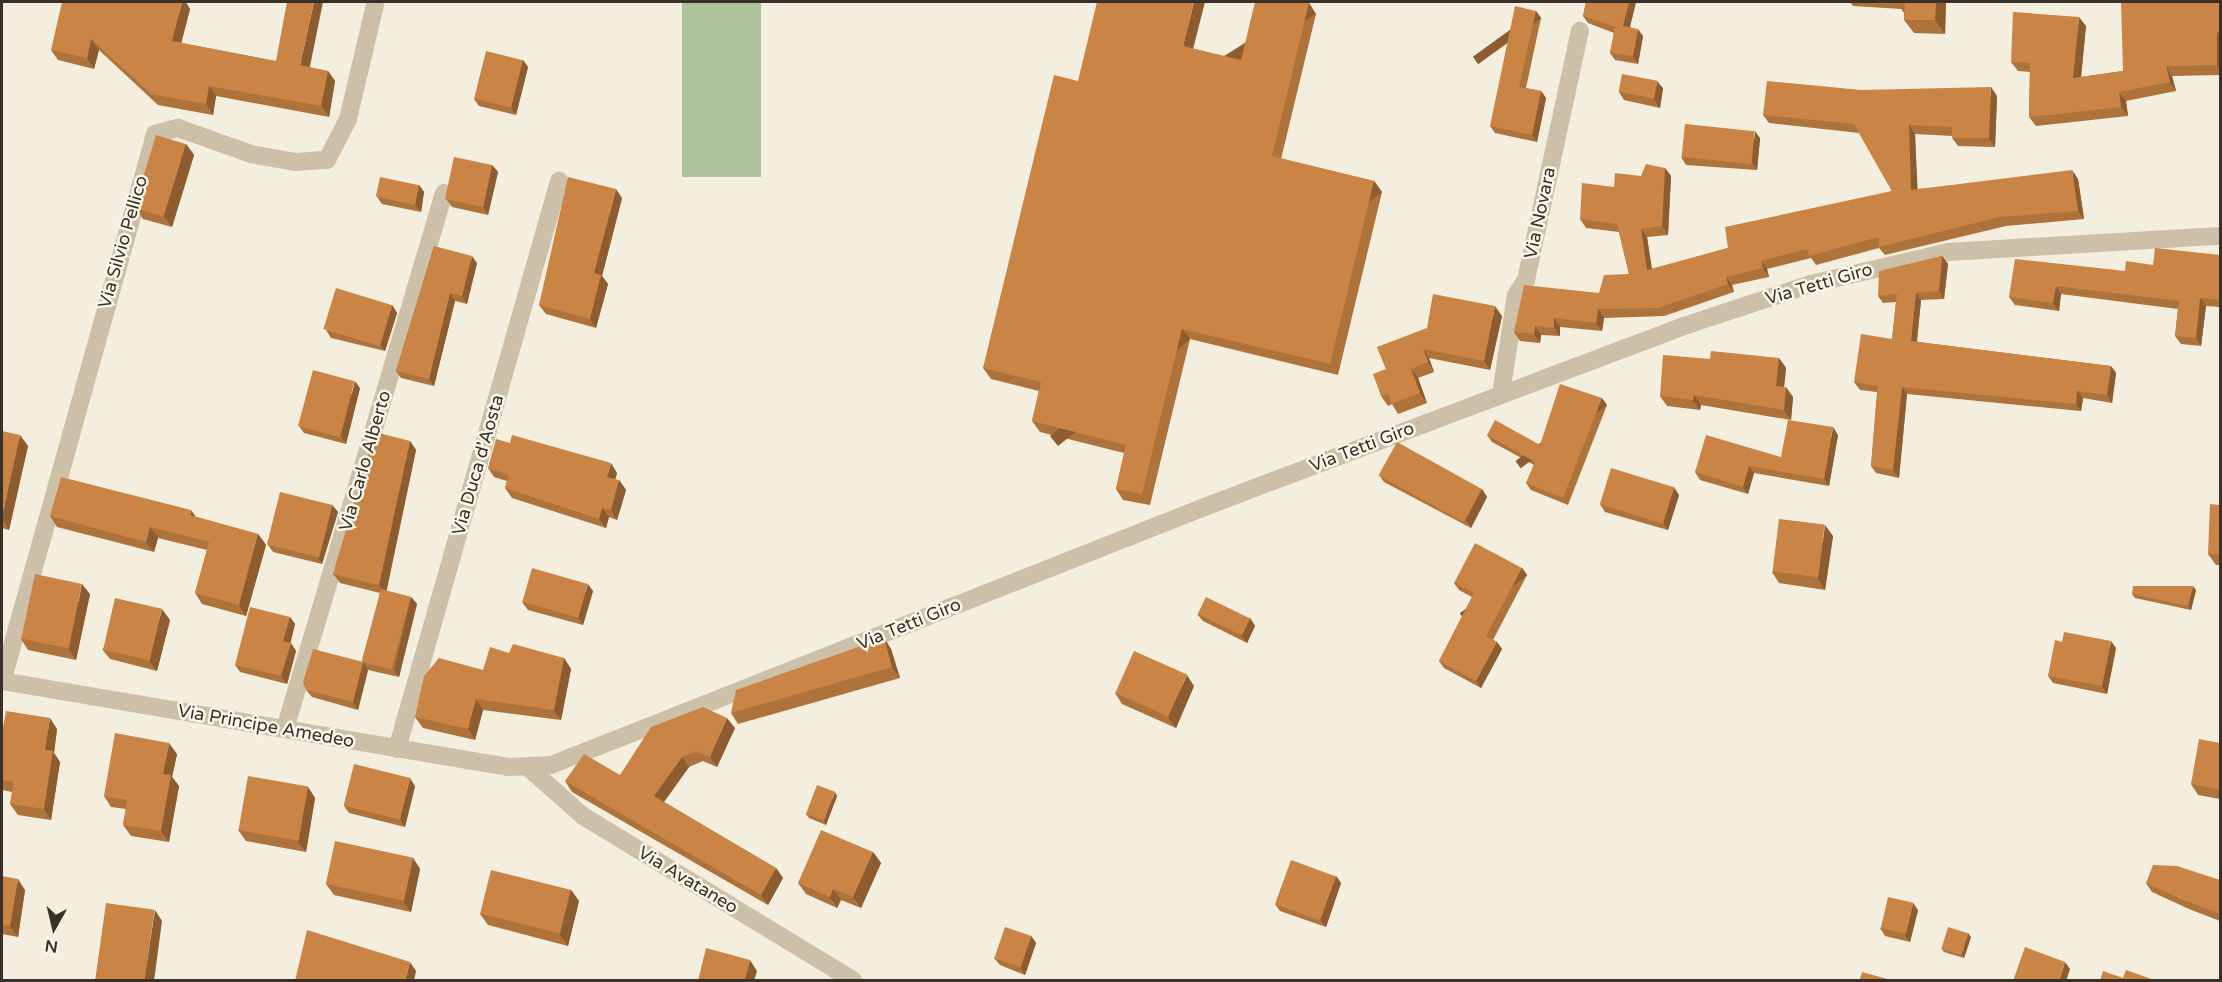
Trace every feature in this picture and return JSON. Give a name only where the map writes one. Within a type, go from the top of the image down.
[{"type":"street","name":"Via Silvio Pellico","points":[[2,681],[155,134],[178,128],[251,154],[297,162],[327,160],[348,119],[375,5]]},
{"type":"street","name":"Via Novara","points":[[1501,394],[1516,295],[1526,280],[1580,31]]},
{"type":"street","name":"Via Duca d'Aosta","points":[[397,748],[559,181]]},
{"type":"street","name":"Via Carlo Alberto","points":[[285,729],[444,193]]},
{"type":"street","name":"Via Tetti Giro","points":[[530,769],[1501,394],[1684,326],[1887,265],[2016,245],[2220,236]]},
{"type":"street","name":"Via Principe Amedeo","points":[[2,681],[530,769]]},
{"type":"street","name":"Via Avataneo","points":[[530,769],[583,816],[853,981]]},
{"type":"green space","points":[[682,2],[761,2],[761,177],[682,177]]},
{"type":"building","points":[[62,2],[182,2],[172,41],[276,61],[287,2],[314,2],[300,65],[328,71],[321,106],[209,86],[206,104],[151,94],[91,39],[87,58],[51,50]]},
{"type":"building","points":[[1097,2],[1194,2],[1183,46],[1241,60],[1255,2],[1309,3],[1272,156],[1374,181],[1330,364],[1182,329],[1142,494],[1116,489],[1126,445],[1032,421],[1041,382],[983,368],[1054,75],[1078,81]]},
{"type":"building","points":[[1586,2],[1629,2],[1623,26],[1638,29],[1633,56],[1610,53],[1615,27],[1583,16]]},
{"type":"building","points":[[1905,2],[1936,2],[1935,20],[1904,20]]},
{"type":"building","points":[[2220,2],[2217,65],[2166,66],[2170,82],[2119,92],[2121,107],[2029,117],[2030,63],[2011,62],[2013,12],[2079,17],[2073,78],[2123,71],[2121,3]]},
{"type":"building","points":[[1515,6],[1536,11],[1519,87],[1541,91],[1532,135],[1490,126]]},
{"type":"building","points":[[486,51],[523,60],[511,108],[474,99]]},
{"type":"building","points":[[1622,74],[1657,81],[1654,99],[1619,92]]},
{"type":"building","points":[[1767,81],[1861,90],[1991,87],[1989,138],[1952,138],[1952,127],[1909,125],[1911,190],[2072,170],[2078,211],[2000,217],[1879,247],[1879,237],[1809,256],[1807,249],[1761,261],[1763,268],[1726,277],[1728,284],[1658,308],[1598,309],[1596,323],[1554,318],[1554,328],[1535,326],[1534,334],[1514,332],[1524,285],[1599,293],[1604,275],[1629,274],[1617,224],[1580,219],[1582,183],[1614,187],[1615,173],[1641,176],[1646,164],[1665,168],[1662,226],[1641,229],[1647,270],[1728,248],[1725,227],[1892,191],[1854,124],[1763,115]]},
{"type":"building","points":[[1685,124],[1755,131],[1751,164],[1682,157]]},
{"type":"building","points":[[156,135],[186,144],[163,217],[134,208]]},
{"type":"building","points":[[454,157],[492,165],[483,207],[445,199]]},
{"type":"building","points":[[380,177],[419,185],[415,205],[376,197]]},
{"type":"building","points":[[568,177],[616,189],[594,273],[601,275],[590,319],[539,305]]},
{"type":"building","points":[[434,246],[472,256],[462,296],[450,293],[429,379],[396,371]]},
{"type":"building","points":[[2155,248],[2220,255],[2220,300],[2200,298],[2196,338],[2175,336],[2179,301],[2056,286],[2053,303],[2009,297],[2015,259],[2125,271],[2126,261],[2153,265]]},
{"type":"building","points":[[1942,256],[1939,291],[1916,293],[1911,341],[2111,366],[2107,395],[2077,391],[2076,404],[1902,387],[1893,470],[1871,466],[1878,386],[1854,382],[1861,334],[1892,339],[1897,294],[1878,296],[1879,271]]},
{"type":"building","points":[[336,288],[392,305],[380,346],[323,329]]},
{"type":"building","points":[[1433,294],[1495,306],[1484,361],[1423,349],[1428,362],[1411,369],[1420,393],[1392,404],[1388,394],[1381,396],[1373,374],[1386,369],[1377,347],[1427,328]]},
{"type":"building","points":[[1711,351],[1779,358],[1776,386],[1786,387],[1784,410],[1694,395],[1693,400],[1660,396],[1663,355],[1710,359]]},
{"type":"building","points":[[313,370],[355,381],[340,437],[298,426]]},
{"type":"building","points":[[1560,384],[1602,398],[1563,498],[1526,483],[1535,462],[1487,435],[1495,420],[1540,445]]},
{"type":"building","points":[[1788,420],[1833,427],[1824,479],[1749,466],[1743,487],[1695,472],[1706,435],[1781,457]]},
{"type":"building","points":[[2,431],[20,435],[2,518]]},
{"type":"building","points":[[375,432],[410,441],[379,585],[333,574]]},
{"type":"building","points":[[512,435],[611,463],[607,477],[619,480],[611,510],[602,508],[599,519],[505,488],[509,475],[488,468],[496,439],[510,443]]},
{"type":"building","points":[[1397,442],[1482,489],[1463,522],[1379,475]]},
{"type":"building","points":[[1611,468],[1674,487],[1663,524],[1600,504]]},
{"type":"building","points":[[61,477],[191,510],[190,515],[258,534],[239,605],[195,593],[209,542],[150,527],[146,542],[50,516]]},
{"type":"building","points":[[280,492],[332,505],[319,557],[267,544]]},
{"type":"building","points":[[2210,504],[2220,505],[2220,554],[2208,554]]},
{"type":"building","points":[[1779,519],[1825,525],[1818,577],[1773,572]]},
{"type":"building","points":[[1475,543],[1522,568],[1486,636],[1497,642],[1476,681],[1439,661],[1474,593],[1454,583]]},
{"type":"building","points":[[532,568],[588,584],[578,618],[522,602]]},
{"type":"building","points":[[35,574],[82,584],[68,649],[21,639]]},
{"type":"building","points":[[2133,586],[2193,586],[2188,606],[2132,594]]},
{"type":"building","points":[[381,589],[411,597],[392,669],[362,661]]},
{"type":"building","points":[[1206,597],[1250,618],[1242,636],[1198,614]]},
{"type":"building","points":[[115,598],[162,609],[150,660],[103,650]]},
{"type":"building","points":[[250,607],[290,617],[283,641],[291,643],[281,676],[235,665]]},
{"type":"building","points":[[2064,632],[2111,641],[2102,686],[2048,676],[2055,640],[2062,642]]},
{"type":"building","points":[[884,638],[892,667],[731,713],[736,690]]},
{"type":"building","points":[[513,644],[564,658],[554,710],[476,699],[468,729],[415,717],[424,676],[439,658],[483,670],[490,647],[509,653]]},
{"type":"building","points":[[313,649],[363,662],[353,702],[306,690],[303,682]]},
{"type":"building","points":[[1134,651],[1187,675],[1168,717],[1115,693]]},
{"type":"building","points":[[703,707],[727,718],[710,757],[696,751],[682,757],[654,796],[776,868],[761,895],[565,781],[584,754],[620,775],[651,727]]},
{"type":"building","points":[[6,711],[50,718],[45,750],[53,751],[44,809],[10,804],[14,782],[2,780],[2,733]]},
{"type":"building","points":[[115,733],[169,743],[163,774],[171,775],[161,831],[123,825],[127,800],[104,796]]},
{"type":"building","points":[[2199,739],[2220,743],[2220,790],[2191,784]]},
{"type":"building","points":[[354,764],[410,778],[400,820],[344,806]]},
{"type":"building","points":[[248,776],[308,787],[299,841],[238,830]]},
{"type":"building","points":[[817,785],[835,792],[824,821],[806,814]]},
{"type":"building","points":[[821,830],[873,852],[853,897],[833,889],[830,897],[798,883]]},
{"type":"building","points":[[335,841],[413,858],[404,901],[326,884]]},
{"type":"building","points":[[1291,860],[1336,876],[1320,921],[1275,904]]},
{"type":"building","points":[[2153,865],[2177,866],[2220,880],[2220,914],[2146,883]]},
{"type":"building","points":[[491,870],[571,890],[560,934],[480,914]]},
{"type":"building","points":[[2,876],[18,879],[10,926],[2,925]]},
{"type":"building","points":[[1888,897],[1913,903],[1906,934],[1881,928]]},
{"type":"building","points":[[106,903],[155,910],[145,980],[95,980]]},
{"type":"building","points":[[1005,927],[1031,936],[1021,967],[994,958]]},
{"type":"building","points":[[1948,927],[1968,933],[1961,955],[1941,949]]},
{"type":"building","points":[[307,930],[410,962],[405,981],[295,981]]},
{"type":"building","points":[[2025,947],[2065,962],[2059,981],[2013,981]]},
{"type":"building","points":[[706,948],[750,960],[744,981],[698,981]]},
{"type":"building","points":[[2126,970],[2157,981],[2100,981],[2103,971],[2123,978]]},
{"type":"building","points":[[1862,972],[1891,980],[1891,981],[1859,981]]}]
